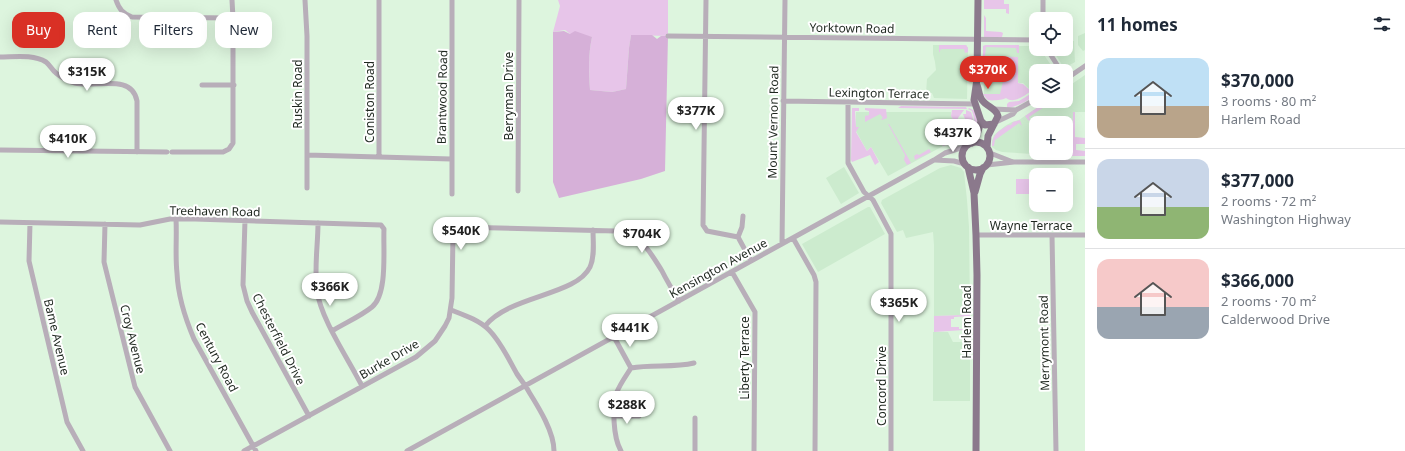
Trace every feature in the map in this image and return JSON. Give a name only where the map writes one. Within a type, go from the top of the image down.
[{"type":"main road","points":[[978,0],[977,79],[974,104],[980,119],[985,125],[995,123]]},
{"type":"main road","points":[[977,79],[980,96],[984,102],[992,108],[997,114],[995,123],[988,136],[990,159],[985,167],[976,170],[967,166],[962,157],[964,149],[977,135],[980,119],[984,109],[992,108]]},
{"type":"main road","points":[[970,144],[977,142],[983,144],[989,150]]},
{"type":"main road","name":"Harlem Road","points":[[967,166],[974,193],[976,235],[976,451]]},
{"type":"main road","name":"Harlem Road","points":[[974,193],[980,174],[985,167]]},
{"type":"street","points":[[116,0],[120,9],[132,17],[215,18]]},
{"type":"street","points":[[232,0],[233,12]]},
{"type":"street","name":"Ruskin Road","points":[[305,0],[307,36],[307,188]]},
{"type":"street","name":"Coniston Road","points":[[379,0],[379,157]]},
{"type":"street","name":"Brantwood Road","points":[[452,0],[452,194]]},
{"type":"street","name":"Berryman Drive","points":[[518,0],[518,191]]},
{"type":"street","points":[[706,0],[703,225],[707,231],[712,233],[738,237]]},
{"type":"street","name":"Mount Vernon Road","points":[[782,244],[784,0]]},
{"type":"street","points":[[1043,0],[1043,12]]},
{"type":"street","name":"Yorktown Road","points":[[668,36],[1029,40]]},
{"type":"street","points":[[0,150],[223,152],[229,149],[234,141],[233,48]]},
{"type":"street","points":[[0,57],[39,59],[49,65],[62,77],[77,84],[121,84],[130,88],[137,100],[137,152]]},
{"type":"street","points":[[1073,74],[1085,66]]},
{"type":"street","points":[[202,85],[234,85]]},
{"type":"street","name":"Lexington Terrace","points":[[783,101],[974,104]]},
{"type":"street","name":"Concord Drive","points":[[848,102],[847,162],[864,192],[875,204],[891,234],[891,451]]},
{"type":"street","points":[[995,123],[1013,114],[1016,110],[1029,103]]},
{"type":"street","points":[[992,108],[1016,110]]},
{"type":"street","name":"Kensington Avenue","points":[[407,451],[934,160],[944,153],[970,144]]},
{"type":"street","points":[[989,150],[1014,162]]},
{"type":"street","points":[[307,155],[451,158]]},
{"type":"street","name":"Kensington Avenue","points":[[934,160],[954,160],[967,166]]},
{"type":"street","points":[[985,167],[1014,162],[1085,162]]},
{"type":"street","points":[[743,216],[742,226],[738,237],[751,261]]},
{"type":"street","name":"Treehaven Road","points":[[0,222],[140,225],[176,219],[378,225],[383,227],[382,287],[379,298],[372,307],[332,331]]},
{"type":"street","name":"Century Road","points":[[176,219],[177,274],[188,326],[254,448]]},
{"type":"street","name":"Chesterfield Drive","points":[[245,220],[243,285],[247,301],[255,319],[308,416]]},
{"type":"street","name":"Bame Avenue","points":[[30,223],[29,261],[67,422],[83,451]]},
{"type":"street","points":[[318,223],[316,290],[320,307],[362,386]]},
{"type":"street","name":"Croy Avenue","points":[[105,224],[104,262],[135,387],[170,451]]},
{"type":"street","name":"Burke Drive","points":[[244,451],[254,448],[423,352],[441,333],[449,318],[451,310],[454,228],[460,226],[593,230]]},
{"type":"street","points":[[485,326],[497,314],[508,308],[564,287],[583,276],[587,272],[592,262],[593,230],[618,231],[630,234],[639,239],[647,247],[679,301]]},
{"type":"street","name":"Wayne Terrace","points":[[976,235],[1085,235]]},
{"type":"street","name":"Merrymont Road","points":[[1052,235],[1056,451]]},
{"type":"street","points":[[793,238],[814,275],[816,282],[815,451]]},
{"type":"street","name":"Liberty Terrace","points":[[732,272],[755,312],[754,451]]},
{"type":"street","points":[[451,310],[471,318],[485,326],[497,339],[525,386],[529,390],[553,439],[554,451]]},
{"type":"street","points":[[614,337],[631,368]]},
{"type":"street","points":[[621,451],[616,438],[615,403],[617,392],[631,368],[646,365],[684,366],[694,363]]},
{"type":"street","points":[[615,416],[639,416]]},
{"type":"street","points":[[695,451],[696,418]]},
{"type":"shaded area","points":[[558,0],[668,0],[668,36],[631,35],[626,89],[612,92],[590,90],[589,57],[592,37],[570,34],[565,30],[553,32],[560,6]]},
{"type":"shaded area","points":[[984,0],[1004,0],[1004,4],[1009,4],[1009,14],[1006,13],[1006,9],[984,9]]},
{"type":"shaded area","points":[[984,15],[986,18],[986,31],[1001,32],[1003,33],[1002,37],[984,37]]},
{"type":"shaded area","points":[[564,31],[570,34],[575,31],[592,37],[589,57],[590,90],[612,92],[626,89],[631,35],[652,35],[657,39],[661,36],[668,36],[665,171],[641,179],[559,198],[553,182],[553,32]]},
{"type":"shaded area","points":[[1085,33],[1085,50],[1083,51],[1078,45],[1078,36]]},
{"type":"shaded area","points":[[1074,41],[1075,62],[1071,64],[1061,64],[1056,56],[1073,56]]},
{"type":"shaded area","points":[[933,45],[966,45],[968,48],[967,99],[934,98],[932,93],[926,93],[927,79],[936,70]]},
{"type":"shaded area","points":[[939,45],[966,45],[968,52],[965,53],[964,49],[941,49],[939,53]]},
{"type":"shaded area","points":[[1019,45],[1019,53],[1017,53],[1016,48],[986,47],[985,56],[1018,57],[1018,83],[1023,84],[1029,89],[1029,92],[1016,100],[1009,100],[1006,98],[995,100],[987,99],[983,94],[1000,94],[1004,78],[1013,78],[1013,63],[1008,61],[1008,58],[985,58],[985,61],[983,61],[983,46]]},
{"type":"shaded area","points":[[984,46],[1029,46],[1029,56],[1045,56],[1050,64],[1029,64],[1029,89],[1023,83],[1019,83],[1013,79],[1003,95],[984,95]]},
{"type":"shaded area","points":[[1085,75],[1085,112],[1073,112],[1073,116],[1029,116],[1029,154],[1002,152],[992,147],[994,135],[1005,126],[1019,120],[1037,108],[1073,108],[1073,83]]},
{"type":"shaded area","points":[[1029,95],[1029,100],[1027,101],[1015,106],[1007,107],[1009,102],[1019,101]]},
{"type":"shaded area","points":[[901,106],[966,107],[967,109],[898,108]]},
{"type":"shaded area","points":[[852,108],[859,108],[859,111],[855,111],[856,127],[859,127],[856,132],[867,151],[871,147],[879,162],[875,165],[870,155],[852,162],[851,160]]},
{"type":"shaded area","points":[[865,108],[886,109],[887,118],[882,120],[881,119],[883,118],[880,114],[865,122],[865,116],[869,115],[869,111],[865,110]]},
{"type":"shaded area","points":[[969,108],[975,111],[977,118],[977,125],[974,135],[966,142],[953,147],[952,145],[959,143],[972,134],[974,129],[974,118],[972,111],[968,109]]},
{"type":"shaded area","points":[[1037,108],[1042,108],[1029,116],[1029,121],[1025,116]]},
{"type":"shaded area","points":[[952,110],[964,110],[958,120],[970,134],[964,139],[943,146],[939,141],[959,131],[951,116]]},
{"type":"shaded area","points":[[966,110],[971,112],[973,117],[973,125],[970,133],[963,122],[965,119],[963,114],[966,114]]},
{"type":"shaded area","points":[[856,112],[951,112],[951,116],[959,131],[940,141],[943,146],[888,176],[871,147],[867,151],[856,131]]},
{"type":"shaded area","points":[[1073,112],[1075,112],[1075,137],[1085,138],[1085,144],[1076,144],[1076,150],[1085,151],[1085,156],[1073,156]]},
{"type":"shaded area","points":[[1020,120],[1022,126],[1019,123],[995,140],[994,146],[992,146],[993,138],[997,133],[1008,125],[1011,125],[1013,122]]},
{"type":"shaded area","points":[[888,124],[911,163],[907,165],[904,160],[905,155]]},
{"type":"shaded area","points":[[929,149],[931,152],[915,160],[914,156],[917,154],[919,155]]},
{"type":"shaded area","points":[[951,165],[961,168],[964,172],[969,227],[970,314],[965,313],[965,315],[934,316],[933,232],[906,238],[903,230],[897,232],[881,203],[882,200],[940,168]]},
{"type":"shaded area","points":[[844,167],[859,193],[841,204],[826,178]]},
{"type":"shaded area","points":[[1016,179],[1029,179],[1029,194],[1016,194]]},
{"type":"shaded area","points":[[870,207],[885,234],[818,272],[802,244]]},
{"type":"shaded area","points":[[965,313],[970,314],[970,316],[954,317],[954,319],[951,319],[951,327],[959,327],[959,329],[964,330],[934,332],[934,316],[964,315]]},
{"type":"shaded area","points":[[933,332],[948,332],[953,342],[965,342],[970,346],[970,401],[933,401]]}]
